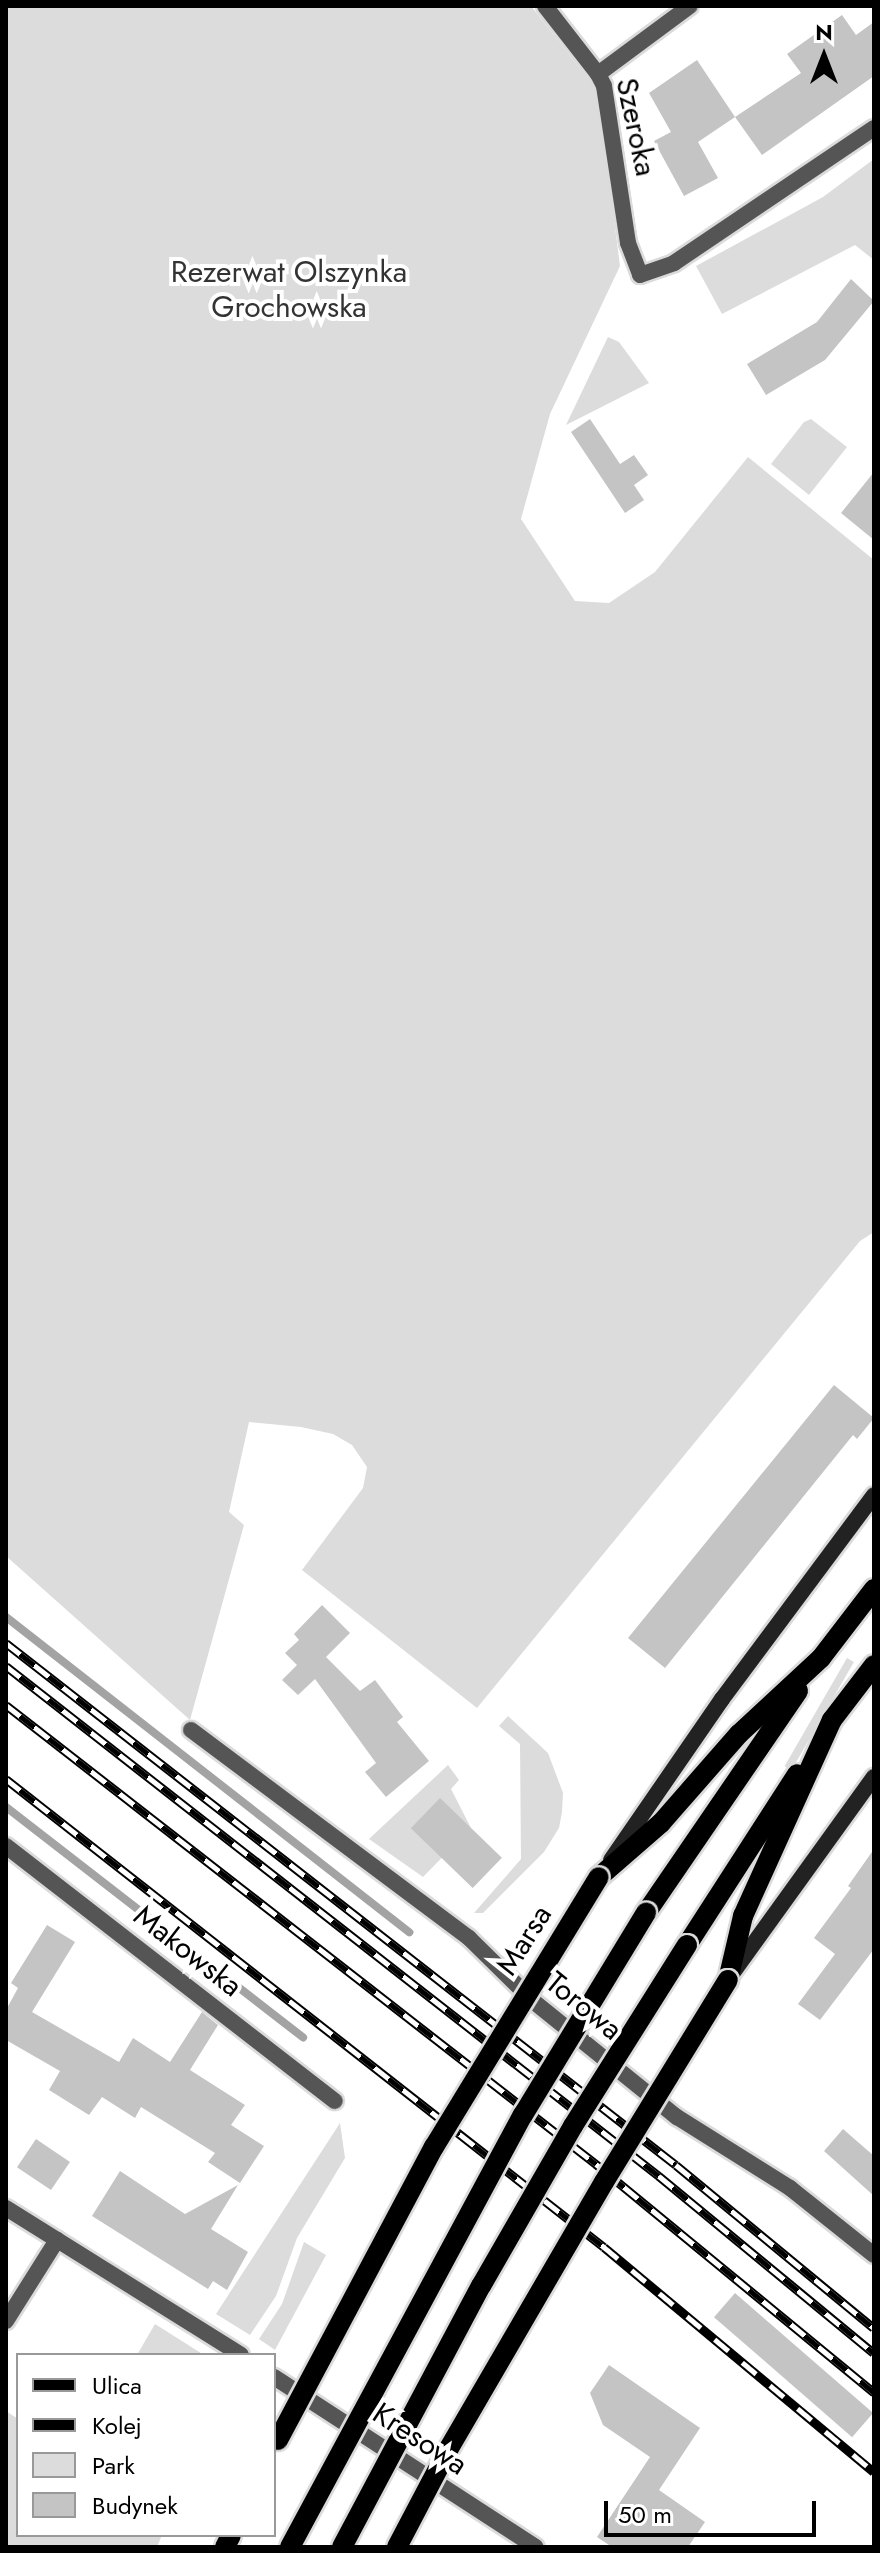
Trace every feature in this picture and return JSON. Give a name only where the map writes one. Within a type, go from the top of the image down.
[{"type":"main road","name":"Marsa","points":[[276,2444],[420,2172],[599,1877],[722,1699],[874,1495]]},
{"type":"main road","points":[[290,2547],[523,2115],[646,1913],[821,1658],[874,1589]]},
{"type":"main road","points":[[599,1877],[661,1823],[739,1734],[821,1658]]},
{"type":"main road","points":[[342,2547],[543,2179],[687,1945],[832,1720],[874,1665]]},
{"type":"main road","points":[[728,1980],[743,1916],[832,1720]]},
{"type":"main road","points":[[397,2547],[448,2450],[604,2182],[728,1980],[874,1777]]},
{"type":"street","name":"Szeroka","points":[[545,6],[598,74],[607,98],[628,243],[640,275],[674,263],[874,128]]},
{"type":"street","points":[[598,74],[690,6]]},
{"type":"street","name":"Torowa","points":[[191,1730],[469,1938],[533,2001],[677,2117],[790,2188],[874,2255]]},
{"type":"street","name":"Makowska","points":[[6,1846],[335,2101]]},
{"type":"street","points":[[6,2208],[238,2353]]},
{"type":"street","points":[[6,2321],[57,2240]]},
{"type":"street","name":"Kresowa","points":[[276,2378],[536,2547]]},
{"type":"green space","name":"Rezerwat Olszynka Grochowska","points":[[6,6],[531,6],[598,91],[620,266],[550,414],[521,519],[575,601],[609,603],[655,572],[748,457],[874,560],[874,1232],[860,1241],[477,1708],[302,1570],[363,1488],[367,1467],[352,1445],[333,1434],[301,1427],[249,1422],[229,1512],[244,1525],[190,1720],[6,1556]]},
{"type":"green space","points":[[874,159],[874,260],[855,245],[722,314],[696,266],[823,197]]},
{"type":"green space","points":[[608,337],[619,342],[649,383],[566,425]]},
{"type":"green space","points":[[811,419],[847,447],[809,495],[771,464],[804,422]]},
{"type":"green space","points":[[847,1658],[854,1662],[791,1770],[784,1766]]},
{"type":"green space","points":[[508,1716],[548,1753],[563,1793],[562,1812],[559,1828],[544,1852],[483,1913],[474,1913],[521,1859],[520,1744],[499,1726]]},
{"type":"green space","points":[[448,1765],[459,1780],[451,1789],[471,1828],[423,1877],[369,1839]]},
{"type":"green space","points":[[340,2123],[345,2158],[297,2238],[276,2296],[250,2335],[216,2314]]},
{"type":"green space","points":[[304,2242],[326,2255],[275,2350],[259,2339],[282,2304]]},
{"type":"green space","points":[[155,2324],[201,2353],[138,2353]]},
{"type":"green space","points":[[6,2411],[16,2418],[16,2537],[161,2537],[157,2547],[6,2547]]},
{"type":"building","points":[[842,15],[856,35],[874,22],[874,76],[762,155],[735,117],[801,73],[787,54]]},
{"type":"building","points":[[697,60],[735,117],[698,142],[718,178],[684,196],[654,141],[671,132],[649,93]]},
{"type":"building","points":[[851,279],[874,301],[825,360],[766,395],[747,364],[817,322]]},
{"type":"building","points":[[590,419],[620,464],[634,455],[648,475],[634,485],[644,500],[625,513],[571,432]]},
{"type":"building","points":[[874,472],[874,540],[841,513]]},
{"type":"building","points":[[834,1385],[874,1418],[857,1439],[853,1435],[665,1668],[628,1638]]},
{"type":"building","points":[[322,1605],[350,1633],[326,1657],[360,1691],[375,1680],[403,1717],[397,1722],[429,1761],[386,1797],[365,1772],[376,1763],[315,1679],[298,1695],[282,1680],[297,1665],[285,1653],[299,1640],[294,1634]]},
{"type":"building","points":[[440,1798],[502,1858],[473,1888],[411,1828]]},
{"type":"building","points":[[874,1849],[874,1949],[820,2020],[798,2004],[835,1954],[814,1938],[851,1888],[848,1886]]},
{"type":"building","points":[[47,1925],[75,1942],[32,2012],[119,2062],[133,2038],[170,2062],[202,2012],[218,2025],[190,2070],[245,2105],[231,2125],[264,2146],[240,2183],[208,2162],[215,2153],[141,2107],[135,2118],[102,2097],[89,2115],[49,2090],[60,2071],[6,2040],[6,2010],[18,1988],[11,1983]]},
{"type":"building","points":[[843,2129],[874,2156],[874,2196],[824,2151]]},
{"type":"building","points":[[36,2139],[70,2162],[51,2190],[17,2167]]},
{"type":"building","points":[[120,2171],[185,2214],[238,2185],[211,2229],[248,2252],[227,2290],[213,2281],[208,2289],[92,2216]]},
{"type":"building","points":[[735,2293],[873,2413],[852,2437],[714,2317]]},
{"type":"building","points":[[609,2365],[700,2428],[659,2490],[705,2522],[688,2547],[612,2547],[597,2537],[650,2457],[603,2425],[590,2393]]},
{"type":"waterway","points":[[6,1617],[409,1932]]},
{"type":"waterway","points":[[6,1807],[303,2037]]},
{"type":"railway","points":[[6,1643],[676,2165],[874,2328]]},
{"type":"railway","points":[[6,1666],[659,2176],[874,2353]]},
{"type":"railway","points":[[6,1705],[596,2164],[874,2392]]},
{"type":"railway","points":[[6,1779],[604,2247],[874,2472]]}]
